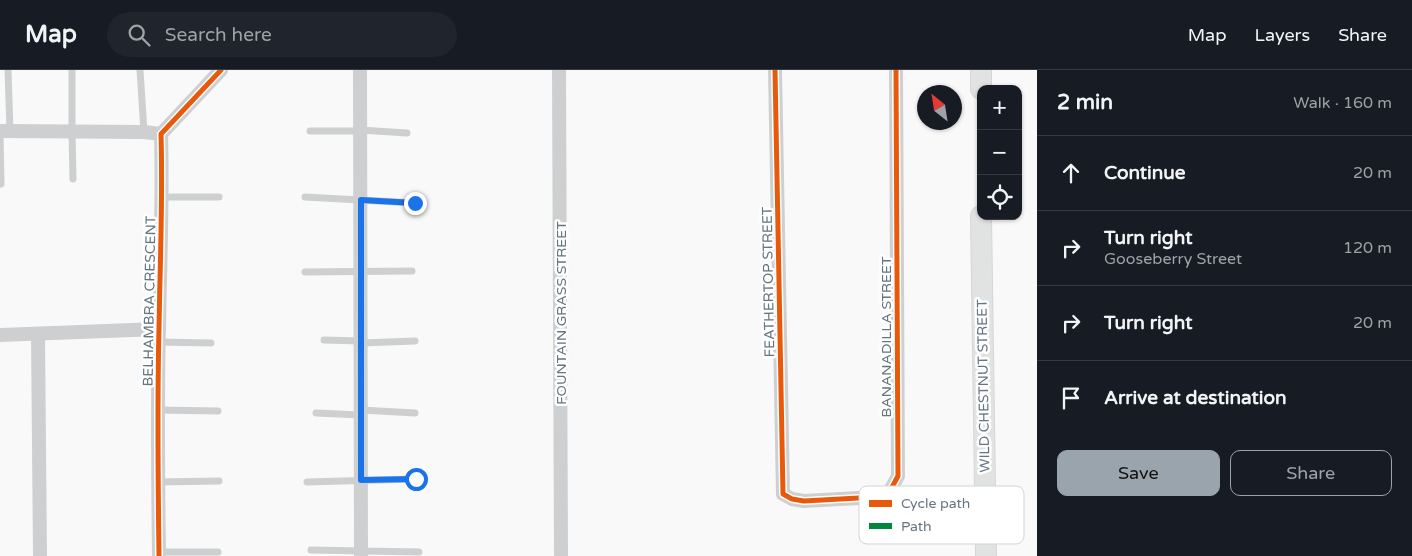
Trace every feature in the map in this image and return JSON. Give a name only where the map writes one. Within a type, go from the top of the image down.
[{"type":"street","points":[[3,133],[144,132],[161,134],[221,70]]},
{"type":"street","points":[[360,70],[361,553]]},
{"type":"street","name":"FOUNTAIN GRASS STREET","points":[[559,70],[561,556]]},
{"type":"street","name":"FEATHERTOP STREET","points":[[775,70],[783,494]]},
{"type":"street","name":"BANANADILLA STREET","points":[[893,486],[898,476],[896,70]]},
{"type":"street","points":[[981,70],[981,85]]},
{"type":"street","name":"BELHAMBRA CRESCENT","points":[[159,554],[157,482],[163,197],[161,134]]},
{"type":"street","name":"WILD CHESTNUT STREET","points":[[982,220],[985,486]]},
{"type":"street","points":[[38,334],[40,556]]},
{"type":"street","points":[[0,335],[159,336]]},
{"type":"street","name":"BANANADILLA STREET","points":[[783,494],[792,499],[804,501],[859,498]]},
{"type":"lane","points":[[1,184],[8,70]]},
{"type":"lane","points":[[72,70],[73,179]]},
{"type":"lane","points":[[140,70],[144,132]]},
{"type":"lane","points":[[310,131],[360,130],[407,133]]},
{"type":"lane","points":[[163,197],[220,197]]},
{"type":"lane","points":[[305,197],[415,203]]},
{"type":"lane","points":[[305,272],[412,271]]},
{"type":"lane","points":[[159,336],[211,344]]},
{"type":"lane","points":[[324,340],[361,342],[414,341]]},
{"type":"lane","points":[[158,410],[218,411]]},
{"type":"lane","points":[[316,413],[415,413]]},
{"type":"lane","points":[[307,482],[416,479]]},
{"type":"lane","points":[[157,482],[219,481]]},
{"type":"lane","points":[[311,550],[361,553],[420,552]]},
{"type":"lane","points":[[159,554],[218,552]]},
{"type":"cycle path","points":[[159,556],[158,356],[162,207],[161,134],[221,70]]},
{"type":"cycle path","points":[[775,70],[783,494],[792,499],[804,501],[859,498]]},
{"type":"cycle path","points":[[893,486],[898,476],[896,70]]},
{"type":"route","points":[[415,203],[361,200],[361,480],[416,479]]}]
